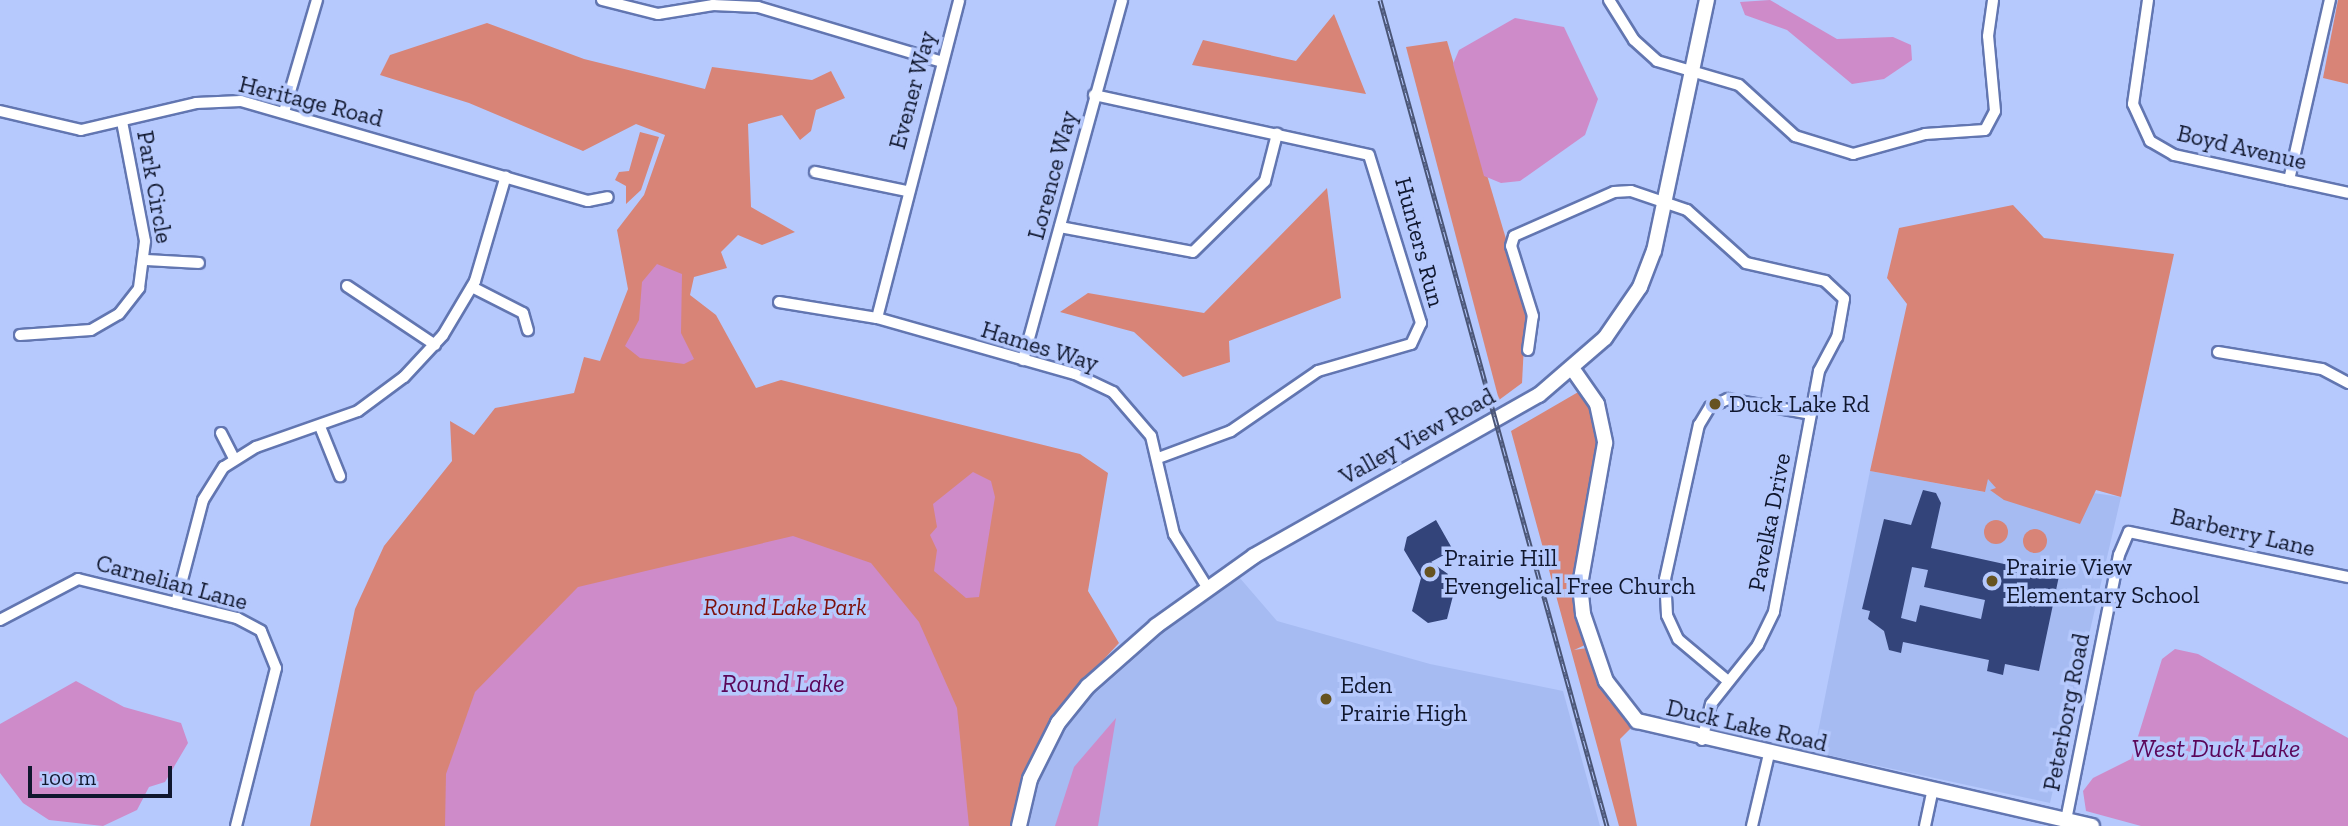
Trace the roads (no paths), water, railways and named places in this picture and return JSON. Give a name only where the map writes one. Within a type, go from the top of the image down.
[{"type":"street","points":[[284,112],[317,0]]},
{"type":"street","points":[[602,0],[658,14],[713,5],[758,7],[942,62]]},
{"type":"street","name":"Evener Way","points":[[877,318],[907,191],[958,0]]},
{"type":"street","name":"Lorence Way","points":[[1023,360],[1122,0]]},
{"type":"street","points":[[1609,0],[1645,52],[1750,90],[1796,136],[1833,152],[1874,153],[1925,134],[1974,134],[1996,111],[1989,36],[1993,0]]},
{"type":"street","name":"Valley View Road","points":[[1019,826],[1042,751],[1077,697],[1207,587],[1574,371],[1640,287],[1666,201],[1707,0]]},
{"type":"street","name":"Boyd Avenue","points":[[2148,0],[2133,104],[2142,131],[2161,150],[2348,193]]},
{"type":"street","points":[[2289,180],[2330,0]]},
{"type":"street","name":"Hunters Run","points":[[1094,95],[1277,134],[1374,159],[1421,329],[1411,344],[1318,371],[1231,431],[1161,457]]},
{"type":"street","name":"Heritage Road","points":[[0,111],[81,130],[218,100],[284,112],[588,201],[608,197]]},
{"type":"street","name":"Park Circle","points":[[20,335],[58,337],[106,323],[131,302],[147,260],[122,122]]},
{"type":"street","points":[[1060,227],[1193,252],[1265,181],[1277,134]]},
{"type":"street","points":[[815,172],[907,191]]},
{"type":"street","points":[[176,603],[203,500],[234,459],[321,429],[382,395],[435,345],[472,287],[506,176]]},
{"type":"street","points":[[1528,350],[1533,316],[1511,246],[1514,236],[1614,192],[1666,201]]},
{"type":"street","name":"Pavelka Drive","points":[[1666,201],[1697,215],[1746,263],[1825,281],[1840,291],[1840,327],[1819,372],[1774,612],[1758,645],[1711,704],[1702,740]]},
{"type":"street","name":"Park Circle","points":[[147,260],[199,263]]},
{"type":"street","points":[[347,286],[435,345]]},
{"type":"street","points":[[472,287],[523,313],[528,330]]},
{"type":"street","name":"Hames Way","points":[[779,302],[877,318],[1023,360],[1112,392],[1141,419],[1161,457],[1174,534],[1207,587]]},
{"type":"street","points":[[2218,352],[2322,369],[2348,383]]},
{"type":"street","name":"Duck Lake Road","points":[[1574,371],[1597,404],[1605,443],[1580,585],[1598,662],[1614,696],[1637,720],[1702,740],[2092,826]]},
{"type":"street","points":[[1728,681],[1672,633],[1665,587],[1699,425],[1712,400],[1728,399],[1811,414]]},
{"type":"street","points":[[321,429],[340,476]]},
{"type":"street","points":[[221,433],[234,459]]},
{"type":"street","name":"Barberry Lane","points":[[2129,532],[2348,577]]},
{"type":"street","name":"Peterborg Road","points":[[2066,820],[2119,555],[2129,532]]},
{"type":"street","name":"Carnelian Lane","points":[[1,617],[78,579],[250,623],[274,654],[273,682],[236,826]]},
{"type":"street","points":[[1752,826],[1769,754]]},
{"type":"street","points":[[1925,826],[1933,789]]},
{"type":"water","points":[[1770,0],[1837,39],[1893,37],[1911,45],[1912,60],[1884,79],[1852,84],[1787,30],[1745,15],[1740,2]]},
{"type":"water","points":[[1515,18],[1564,27],[1598,99],[1585,135],[1520,181],[1501,183],[1484,176],[1453,64],[1459,50]]},
{"type":"water","points":[[657,264],[682,274],[681,333],[694,359],[684,364],[640,358],[625,346],[639,320],[642,282]]},
{"type":"water","points":[[973,472],[991,481],[995,497],[979,597],[966,598],[934,571],[937,550],[930,535],[937,527],[933,504]]},
{"type":"water","name":"Round Lake","points":[[793,536],[871,563],[919,622],[957,708],[969,826],[445,826],[446,774],[475,692],[578,587]]},
{"type":"water","name":"West Duck Lake","points":[[2175,649],[2198,654],[2348,738],[2348,826],[2141,826],[2086,811],[2083,791],[2093,778],[2131,759],[2162,659]]},
{"type":"water","points":[[76,681],[124,707],[181,723],[188,743],[165,782],[149,787],[137,810],[103,826],[49,820],[23,803],[0,773],[0,724]]},
{"type":"water","points":[[1116,718],[1098,826],[1055,826],[1074,767]]},
{"type":"railway","points":[[1380,0],[1607,826]]},
{"type":"place","name":"Duck Lake Rd","points":[[1715,404]]},
{"type":"place","name":"Prairie Hill Evengelical Free Church","points":[[1430,572]]},
{"type":"place","name":"Prairie View Elementary School","points":[[1992,581]]},
{"type":"place","name":"Eden Prairie High","points":[[1326,699]]},
{"type":"park label","name":"Round Lake Park","points":[[785,607]]}]
